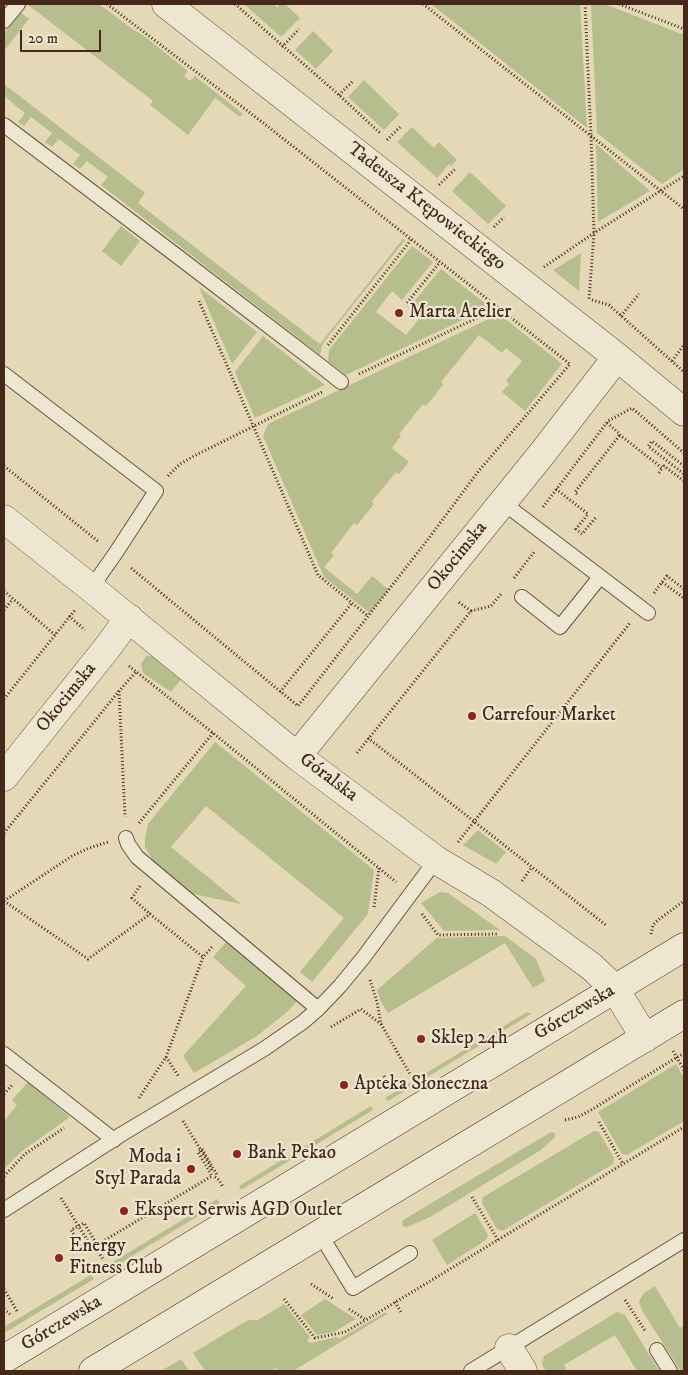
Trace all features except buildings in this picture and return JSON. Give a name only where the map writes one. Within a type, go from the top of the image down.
[{"type":"street","name":"Tadeusza Krępowieckiego","points":[[166,4],[618,357],[684,412]]},
{"type":"street","name":"Okocimska","points":[[298,756],[618,357]]},
{"type":"street","name":"Góralska","points":[[4,519],[298,756],[436,860],[491,893],[592,967],[615,989],[645,1038]]},
{"type":"street","name":"Okocimska","points":[[4,777],[129,618]]},
{"type":"street","name":"Górczewska","points":[[4,1359],[684,947]]},
{"type":"street","points":[[93,1371],[684,1014]]},
{"type":"street","points":[[509,1348],[523,1371]]},
{"type":"lane","points":[[4,21],[18,4]]},
{"type":"lane","points":[[4,125],[182,258],[341,382]]},
{"type":"lane","points":[[4,374],[156,491],[91,588]]},
{"type":"lane","points":[[502,502],[644,611]]},
{"type":"lane","points":[[522,597],[560,627],[600,577]]},
{"type":"lane","points":[[126,838],[137,857],[318,1009]]},
{"type":"lane","points":[[4,1210],[49,1180],[282,1038],[318,1009],[363,958],[436,860]]},
{"type":"lane","points":[[4,1054],[114,1140]]},
{"type":"lane","points":[[320,1234],[353,1288],[410,1253]]},
{"type":"lane","points":[[471,1371],[684,1240]]},
{"type":"lane","points":[[657,1350],[670,1371]]},
{"type":"path","points":[[4,466],[115,554],[298,706],[429,538],[477,473],[570,364],[262,122],[107,4]]},
{"type":"path","points":[[423,4],[684,209]]},
{"type":"path","points":[[585,4],[594,234],[588,309]]},
{"type":"path","points":[[619,4],[684,29]]},
{"type":"path","points":[[282,47],[299,30]]},
{"type":"path","points":[[339,95],[353,81]]},
{"type":"path","points":[[387,140],[400,127]]},
{"type":"path","points":[[438,187],[454,169]]},
{"type":"path","points":[[542,269],[684,176]]},
{"type":"path","points":[[491,231],[504,217]]},
{"type":"path","points":[[322,367],[326,346],[411,240]]},
{"type":"path","points":[[182,258],[318,575],[369,616]]},
{"type":"path","points":[[407,303],[440,262]]},
{"type":"path","points":[[621,316],[639,294]]},
{"type":"path","points":[[672,361],[684,345]]},
{"type":"path","points":[[632,408],[684,453]]},
{"type":"path","points":[[606,423],[662,468],[664,466],[684,481]]},
{"type":"path","points":[[577,494],[575,492],[620,435]]},
{"type":"path","points":[[684,466],[652,441],[648,446],[684,474]]},
{"type":"path","points":[[659,472],[662,468]]},
{"type":"path","points":[[556,489],[588,514],[576,529],[582,534],[597,516]]},
{"type":"path","points":[[436,860],[455,846],[644,611],[667,576],[684,589]]},
{"type":"path","points":[[662,582],[684,598]]},
{"type":"path","points":[[4,700],[91,588]]},
{"type":"path","points":[[4,591],[55,635]]},
{"type":"path","points":[[356,753],[471,612],[452,596]]},
{"type":"path","points":[[4,610],[13,598]]},
{"type":"path","points":[[280,692],[352,603]]},
{"type":"path","points":[[69,616],[396,882],[438,935],[505,933]]},
{"type":"path","points":[[4,833],[119,690],[136,672]]},
{"type":"path","points":[[119,690],[126,838]]},
{"type":"path","points":[[368,738],[606,926]]},
{"type":"path","points":[[378,908],[373,914],[379,868]]},
{"type":"path","points":[[152,869],[132,898],[203,957]]},
{"type":"path","points":[[392,888],[396,882]]},
{"type":"path","points":[[651,937],[650,932],[653,925],[684,901]]},
{"type":"path","points":[[4,902],[88,959],[150,914]]},
{"type":"path","points":[[139,1098],[166,1057],[203,957],[225,930]]},
{"type":"path","points":[[363,958],[377,1002],[381,1024],[410,1074]]},
{"type":"path","points":[[672,1049],[684,1070]]},
{"type":"path","points":[[166,1057],[184,1085],[167,1096],[210,1165],[212,1172]]},
{"type":"path","points":[[384,1076],[390,1086]]},
{"type":"path","points":[[4,1176],[25,1154],[82,1116]]},
{"type":"path","points":[[599,1122],[623,1164]]},
{"type":"path","points":[[284,1300],[315,1338],[345,1332],[684,1127]]},
{"type":"path","points":[[96,1243],[84,1222],[71,1230],[85,1252],[212,1176],[198,1152],[202,1149],[223,1187]]},
{"type":"path","points":[[49,1180],[91,1246]]},
{"type":"path","points":[[472,1197],[498,1240]]},
{"type":"path","points":[[96,1249],[103,1260]]},
{"type":"path","points":[[311,1284],[334,1299]]},
{"type":"path","points":[[4,1289],[17,1311]]},
{"type":"path","points":[[625,1299],[657,1350]]},
{"type":"path","points":[[395,1302],[401,1312]]},
{"type":"path","points":[[342,1304],[366,1320]]},
{"type":"path","points":[[4,1309],[11,1315]]},
{"type":"green space","points":[[27,4],[99,4],[188,71],[184,76],[190,81],[195,76],[243,114],[240,117],[215,98],[188,135],[150,105],[153,101]]},
{"type":"green space","points":[[244,4],[274,4],[277,7],[280,4],[285,4],[300,18],[281,37]]},
{"type":"green space","points":[[431,4],[580,4],[587,128]]},
{"type":"green space","points":[[591,4],[605,4],[684,35],[684,169],[662,184],[597,133]]},
{"type":"green space","points":[[20,12],[29,19],[4,51],[4,33]]},
{"type":"green space","points":[[313,31],[333,51],[316,69],[295,50]]},
{"type":"green space","points":[[364,80],[399,114],[384,130],[348,97]]},
{"type":"green space","points":[[4,84],[145,193],[138,203],[320,344],[403,239],[405,240],[323,343],[320,355],[101,185],[108,177],[87,161],[80,169],[73,164],[80,155],[59,139],[52,147],[45,142],[52,133],[31,117],[24,126],[18,122],[25,113],[4,96]]},
{"type":"green space","points":[[412,127],[434,148],[439,142],[457,160],[451,166],[449,164],[437,178],[397,142]]},
{"type":"green space","points":[[596,144],[650,191],[598,222]]},
{"type":"green space","points":[[470,172],[506,206],[488,224],[452,191]]},
{"type":"green space","points":[[121,226],[140,241],[121,266],[102,251]]},
{"type":"green space","points":[[412,246],[433,262],[402,300],[392,291],[376,312],[406,335],[422,315],[410,306],[441,269],[490,307],[346,375],[328,361],[329,350]]},
{"type":"green space","points":[[581,253],[579,291],[553,270]]},
{"type":"green space","points":[[199,287],[257,332],[232,364]]},
{"type":"green space","points":[[499,314],[562,364],[525,411],[502,392],[509,384],[506,381],[522,361],[506,348],[502,353],[479,335],[441,382],[443,385],[426,406],[423,404],[399,434],[401,436],[392,448],[409,462],[399,474],[396,472],[372,501],[374,504],[357,525],[354,523],[331,553],[334,555],[324,567],[357,594],[372,576],[389,590],[370,613],[324,577],[263,436],[268,424]]},
{"type":"green space","points":[[263,336],[325,385],[255,418],[235,372]]},
{"type":"green space","points":[[155,655],[182,678],[171,692],[143,673],[141,664],[146,656]]},
{"type":"green space","points":[[215,742],[374,870],[368,914],[312,982],[300,972],[344,918],[206,806],[171,847],[241,904],[189,893],[156,866],[145,847],[148,824]]},
{"type":"green space","points":[[478,830],[506,852],[496,864],[463,845]]},
{"type":"green space","points":[[440,892],[448,893],[500,930],[444,931],[421,903]]},
{"type":"green space","points":[[505,936],[536,959],[545,981],[533,988],[505,943],[388,1013],[381,1002],[377,990],[437,938]]},
{"type":"green space","points":[[227,941],[298,1000],[287,1012],[257,1036],[194,1073],[183,1056],[246,986],[213,957]]},
{"type":"green space","points":[[527,1012],[531,1014],[388,1101],[385,1098]]},
{"type":"green space","points":[[676,1064],[684,1078],[684,1121],[627,1155],[622,1154],[598,1112]]},
{"type":"green space","points":[[28,1082],[70,1117],[22,1151],[4,1169],[4,1121],[17,1105],[12,1100]]},
{"type":"green space","points":[[371,1106],[373,1110],[241,1190],[239,1186]]},
{"type":"green space","points":[[594,1131],[599,1132],[614,1158],[613,1164],[502,1231],[497,1229],[482,1203],[483,1197]]},
{"type":"green space","points":[[551,1132],[555,1133],[555,1137],[541,1150],[430,1217],[407,1227],[402,1225],[403,1220]]},
{"type":"green space","points":[[217,1199],[220,1203],[115,1266],[113,1262]]},
{"type":"green space","points":[[475,1213],[488,1235],[486,1240],[447,1265],[432,1240]]},
{"type":"green space","points":[[91,1275],[94,1279],[4,1333],[4,1327]]},
{"type":"green space","points":[[655,1286],[680,1328],[684,1326],[684,1371],[681,1371],[642,1311],[639,1301],[644,1293]]},
{"type":"green space","points":[[325,1299],[356,1319],[334,1332],[317,1335],[301,1315]]},
{"type":"green space","points":[[284,1304],[310,1337],[307,1340],[310,1343],[337,1337],[339,1339],[386,1312],[387,1314],[293,1371],[278,1371],[276,1368],[271,1371],[205,1371],[193,1353],[248,1320],[258,1320]]},
{"type":"green space","points":[[617,1312],[625,1315],[659,1371],[637,1371],[615,1335],[564,1365],[567,1371],[546,1371],[542,1365],[544,1356]]},
{"type":"green space","points":[[181,1359],[189,1371],[161,1371]]},
{"type":"place","name":"Marta Atelier","points":[[399,313]]},
{"type":"place","name":"Carrefour Market","points":[[472,716]]},
{"type":"place","name":"Sklep 24h","points":[[421,1039]]},
{"type":"place","name":"Apteka Słoneczna","points":[[344,1085]]},
{"type":"place","name":"Bank Pekao","points":[[237,1154]]},
{"type":"place","name":"Moda i Styl Parada","points":[[191,1169]]},
{"type":"place","name":"Ekspert Serwis AGD Outlet","points":[[124,1211]]},
{"type":"place","name":"Energy Fitness Club","points":[[59,1258]]}]
